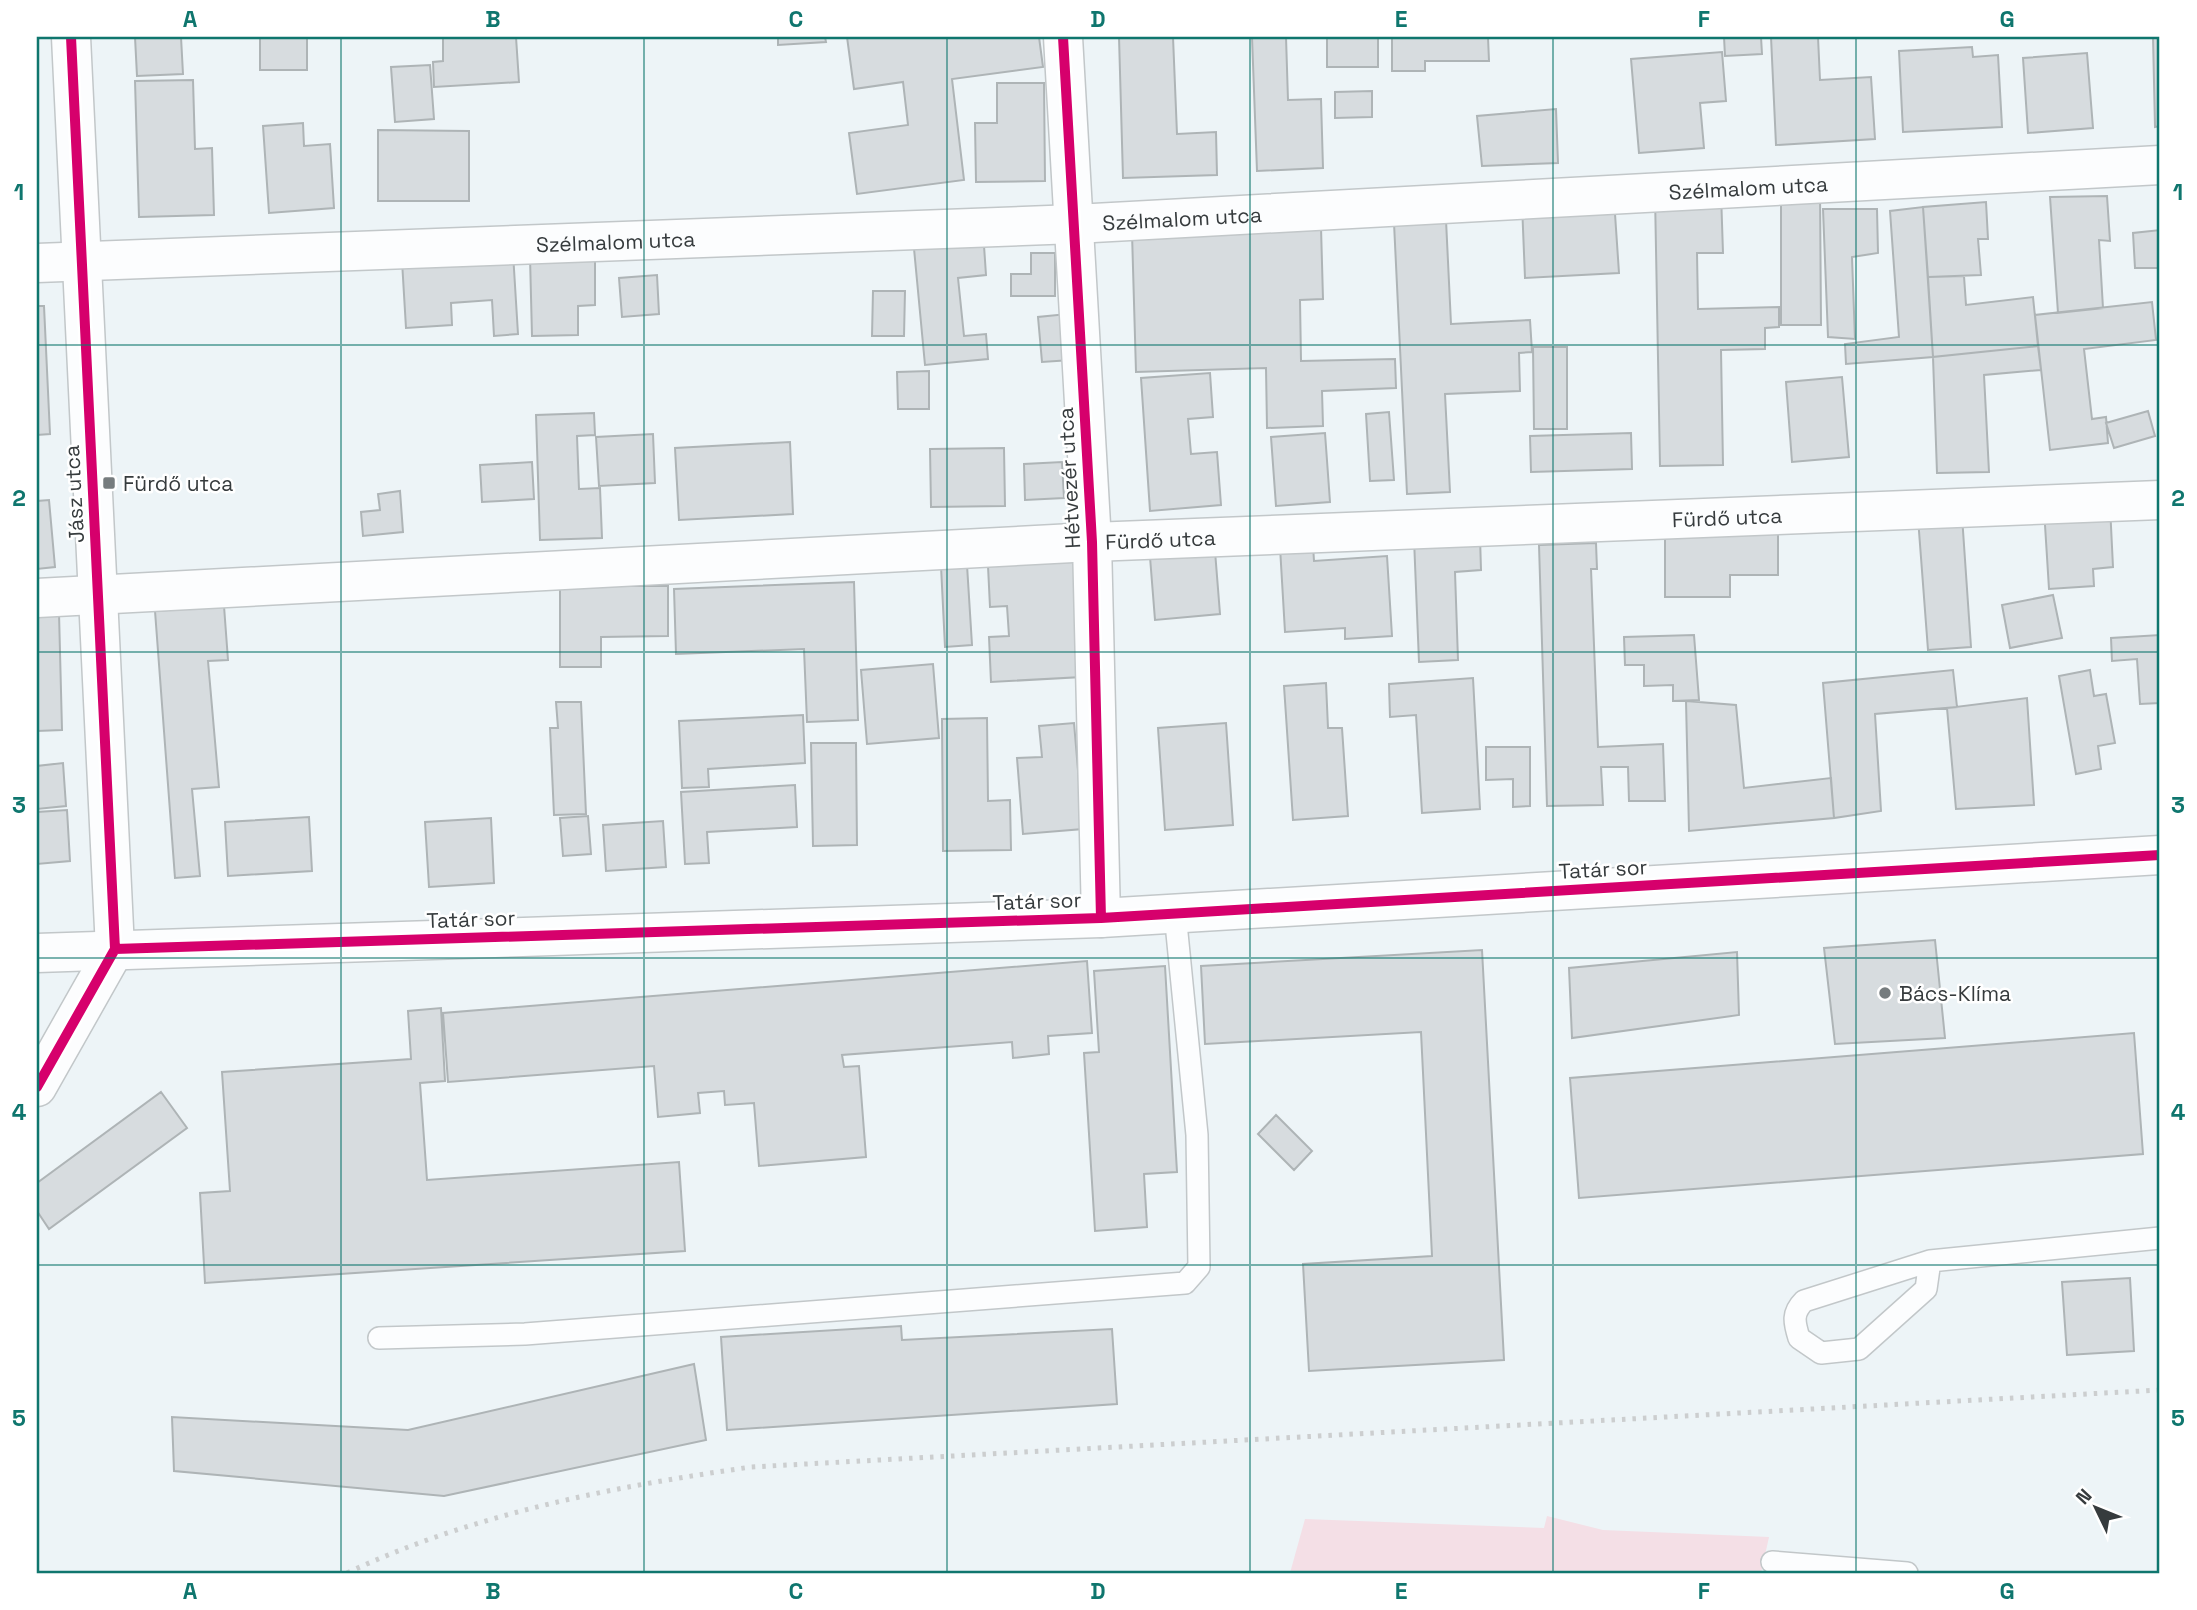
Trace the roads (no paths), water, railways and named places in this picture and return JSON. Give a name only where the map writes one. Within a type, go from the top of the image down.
[{"type":"street","name":"Jász utca","points":[[71,37],[115,949]]},
{"type":"street","name":"Hétvezér utca","points":[[1063,37],[1092,542],[1101,918]]},
{"type":"street","name":"Szélmalom utca","points":[[37,263],[1075,224],[2160,165]]},
{"type":"street","name":"Fürdő utca","points":[[37,598],[1092,542],[2160,500]]},
{"type":"street","name":"Tatár sor","points":[[37,953],[1101,918],[2160,855]]},
{"type":"street","points":[[37,1087],[115,949]]},
{"type":"lane","points":[[379,1338],[525,1334],[1185,1283],[1199,1267],[1197,1135],[1175,913]]},
{"type":"lane","points":[[1930,1261],[1926,1289],[1858,1349],[1821,1353],[1799,1338],[1794,1322],[1796,1309],[1804,1301],[1930,1261],[2160,1238]]},
{"type":"lane","points":[[1772,1562],[1907,1573]]},
{"type":"railway","points":[[347,1573],[395,1552],[494,1518],[596,1494],[751,1467],[2160,1390]]},
{"type":"place","name":"Fürdő utca","points":[[109,483]]},
{"type":"place","name":"Bács-Klíma","points":[[1885,993]]}]
